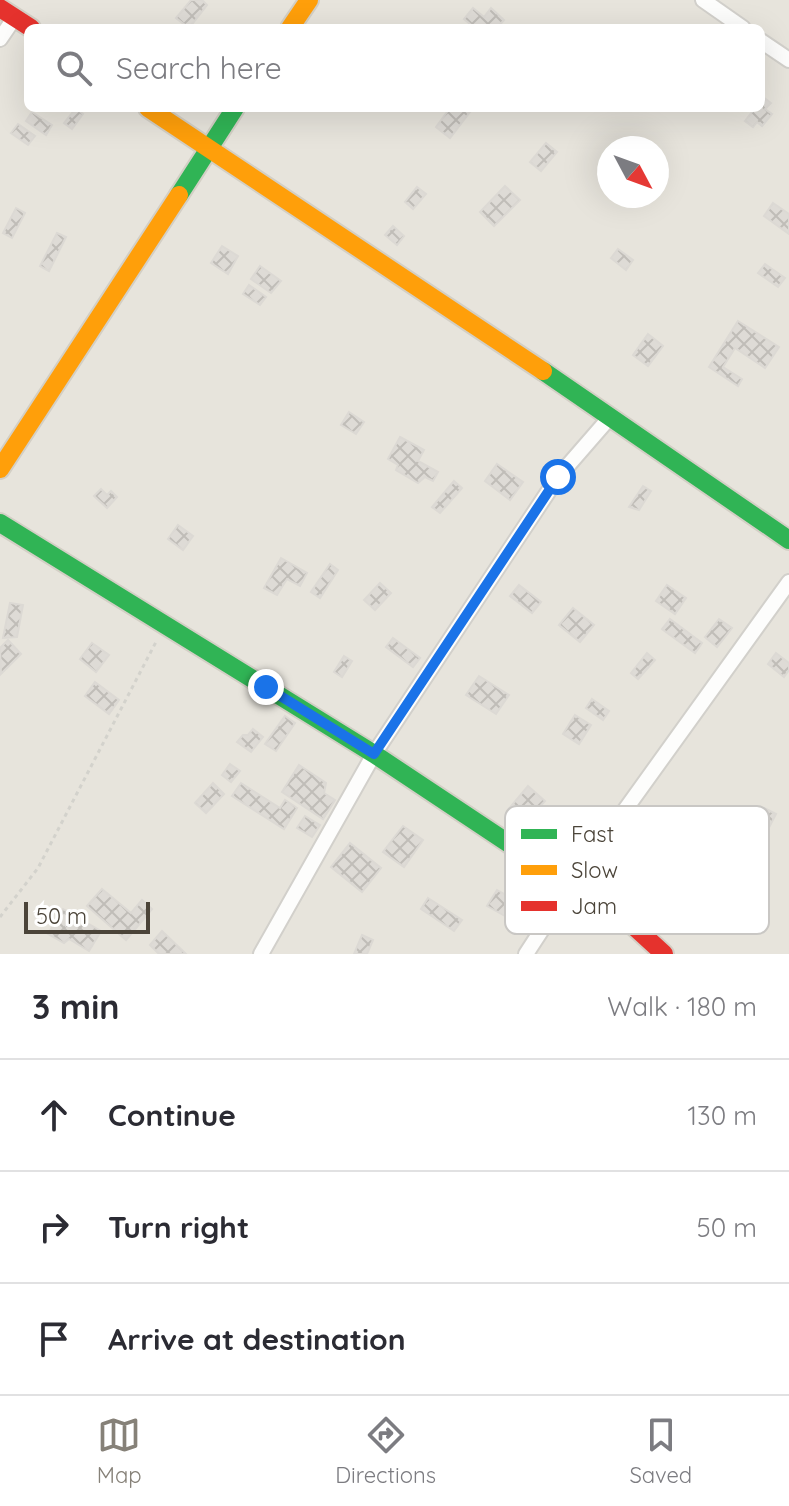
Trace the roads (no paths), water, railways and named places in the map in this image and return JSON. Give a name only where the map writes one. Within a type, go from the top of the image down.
[{"type":"street","points":[[293,24],[309,0]]},
{"type":"street","points":[[703,0],[720,4],[739,24]]},
{"type":"street","points":[[0,39],[16,18]]},
{"type":"street","points":[[765,44],[789,60]]},
{"type":"street","points":[[154,112],[611,416],[789,540]]},
{"type":"street","points":[[0,469],[232,112]]},
{"type":"street","points":[[261,954],[374,754],[558,477],[611,416]]},
{"type":"street","points":[[0,523],[374,754],[505,841]]},
{"type":"street","points":[[628,806],[789,582]]},
{"type":"street","points":[[526,954],[539,934]]},
{"type":"street","points":[[642,934],[664,954]]}]
